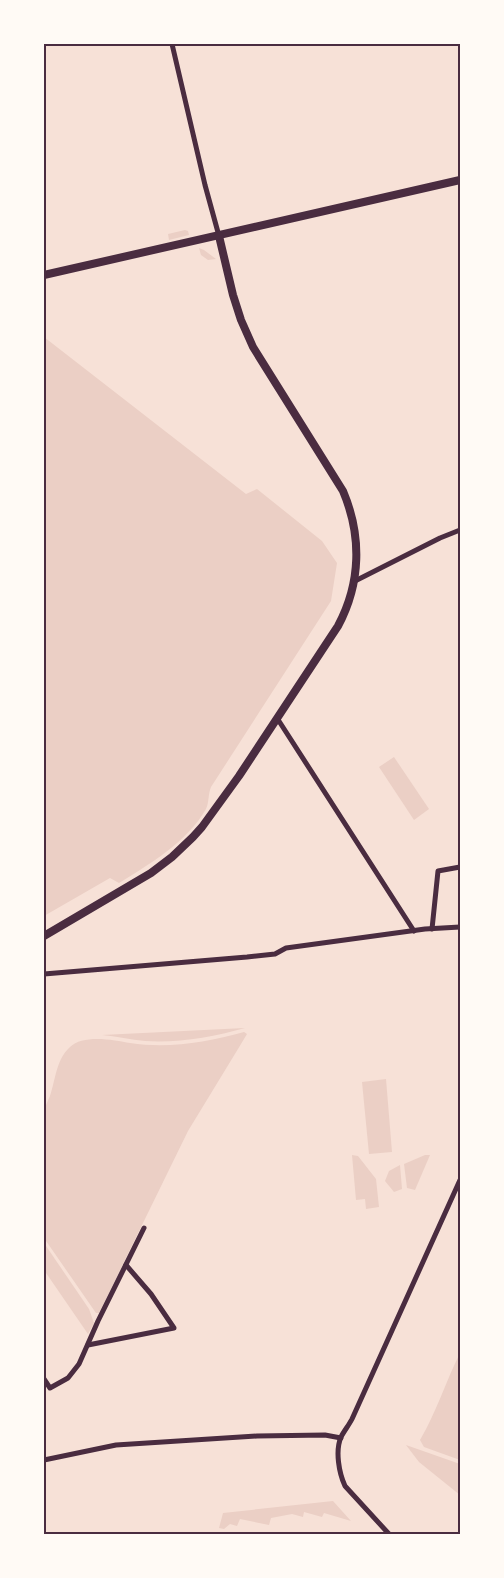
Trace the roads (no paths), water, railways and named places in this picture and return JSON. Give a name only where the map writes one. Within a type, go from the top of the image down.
[{"type":"street","points":[[44,936],[144,878],[172,857],[202,827],[338,626],[346,610],[355,581],[356,538],[350,508],[343,492],[250,342],[241,320],[203,176],[172,44]]},
{"type":"street","points":[[44,275],[460,180]]},
{"type":"street","points":[[355,581],[440,538],[460,530]]},
{"type":"street","points":[[277,718],[414,931]]},
{"type":"street","points":[[432,929],[438,871],[460,867]]},
{"type":"street","points":[[44,974],[275,954],[286,948],[414,931],[460,927]]},
{"type":"street","points":[[389,1534],[345,1486],[341,1477],[339,1444],[352,1420],[460,1180]]},
{"type":"street","points":[[44,1379],[50,1388],[68,1378],[79,1364],[144,1228]]},
{"type":"street","points":[[88,1344],[174,1328],[151,1294],[126,1265]]},
{"type":"street","points":[[44,1460],[116,1445],[257,1436],[325,1434],[341,1438]]}]
